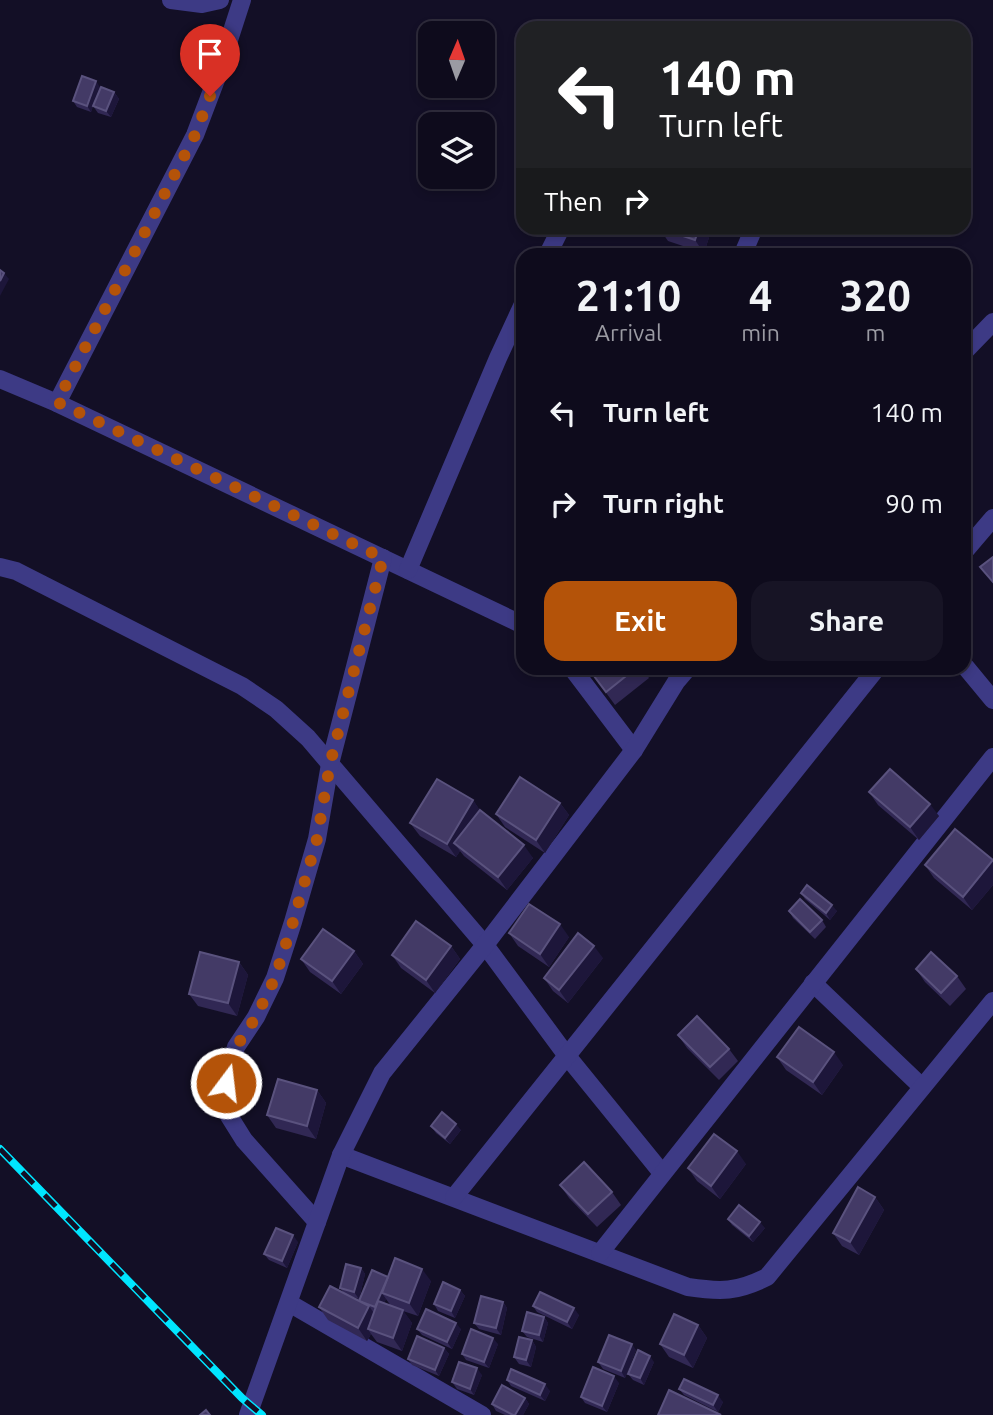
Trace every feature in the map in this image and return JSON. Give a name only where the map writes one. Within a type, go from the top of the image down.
[{"type":"street","points":[[171,0],[202,4],[220,0]]},
{"type":"street","points":[[57,402],[195,135],[242,0]]},
{"type":"street","points":[[408,570],[516,319]]},
{"type":"street","points":[[971,345],[993,322]]},
{"type":"street","points":[[0,379],[57,402],[516,622]]},
{"type":"street","points":[[971,544],[993,518]]},
{"type":"street","points":[[317,1222],[244,1140],[229,1116],[226,1083],[236,1047],[256,1017],[275,978],[317,839],[330,764],[383,558]]},
{"type":"street","points":[[0,567],[16,571],[242,686],[276,709],[307,738],[485,945],[567,1056],[662,1173]]},
{"type":"street","points":[[971,673],[993,700]]},
{"type":"street","points":[[577,675],[634,750]]},
{"type":"street","points":[[248,1415],[341,1155],[382,1073],[485,945],[634,750],[682,675]]},
{"type":"street","points":[[454,1197],[871,675]]},
{"type":"street","points":[[600,1253],[993,757]]},
{"type":"street","points":[[813,983],[922,1087]]},
{"type":"street","points":[[341,1155],[688,1287],[726,1291],[745,1288],[767,1277],[993,1001]]},
{"type":"street","points":[[289,1303],[482,1415]]},
{"type":"building","points":[[82,76],[96,81],[87,106],[73,101]]},
{"type":"building","points":[[101,87],[114,92],[106,111],[93,106]]},
{"type":"building","points":[[680,235],[697,235],[695,240]]},
{"type":"building","points":[[993,557],[993,582],[980,567]]},
{"type":"building","points":[[593,675],[627,675],[606,692]]},
{"type":"building","points":[[890,769],[930,804],[910,827],[869,792]]},
{"type":"building","points":[[520,777],[560,803],[536,840],[496,814]]},
{"type":"building","points":[[437,779],[473,800],[447,844],[410,823]]},
{"type":"building","points":[[480,810],[524,845],[498,877],[454,843]]},
{"type":"building","points":[[955,829],[993,860],[963,897],[925,865]]},
{"type":"building","points":[[807,885],[832,905],[826,913],[801,893]]},
{"type":"building","points":[[800,899],[822,920],[810,932],[789,911]]},
{"type":"building","points":[[529,904],[560,924],[540,954],[509,933]]},
{"type":"building","points":[[416,921],[451,946],[426,980],[392,955]]},
{"type":"building","points":[[323,929],[354,951],[332,981],[301,959]]},
{"type":"building","points":[[578,933],[594,946],[559,990],[544,978]]},
{"type":"building","points":[[200,952],[239,962],[228,1003],[189,994]]},
{"type":"building","points":[[931,952],[957,976],[941,993],[916,969]]},
{"type":"building","points":[[697,1016],[729,1049],[710,1067],[678,1035]]},
{"type":"building","points":[[799,1027],[834,1052],[813,1082],[777,1057]]},
{"type":"building","points":[[278,1079],[317,1090],[307,1126],[267,1115]]},
{"type":"building","points":[[442,1112],[456,1124],[445,1138],[431,1126]]},
{"type":"building","points":[[714,1134],[737,1151],[711,1186],[688,1168]]},
{"type":"building","points":[[584,1162],[612,1192],[588,1214],[560,1185]]},
{"type":"building","points":[[858,1187],[875,1197],[850,1242],[833,1233]]},
{"type":"building","points":[[739,1205],[760,1222],[749,1236],[728,1219]]},
{"type":"building","points":[[276,1228],[293,1235],[282,1261],[264,1254]]},
{"type":"building","points":[[395,1258],[422,1269],[409,1303],[382,1293]]},
{"type":"building","points":[[346,1264],[361,1268],[354,1292],[340,1288]]},
{"type":"building","points":[[372,1270],[388,1277],[375,1307],[359,1301]]},
{"type":"building","points":[[443,1282],[460,1290],[451,1311],[434,1304]]},
{"type":"building","points":[[330,1286],[369,1306],[358,1328],[319,1307]]},
{"type":"building","points":[[540,1292],[574,1308],[567,1322],[533,1306]]},
{"type":"building","points":[[481,1296],[503,1302],[496,1328],[474,1323]]},
{"type":"building","points":[[378,1301],[403,1310],[393,1338],[368,1329]]},
{"type":"building","points":[[426,1309],[456,1323],[447,1342],[417,1329]]},
{"type":"building","points":[[527,1312],[544,1317],[539,1335],[522,1331]]},
{"type":"building","points":[[674,1314],[698,1325],[684,1355],[660,1344]]},
{"type":"building","points":[[471,1329],[493,1338],[484,1362],[462,1354]]},
{"type":"building","points":[[609,1335],[632,1344],[621,1371],[598,1362]]},
{"type":"building","points":[[417,1336],[444,1348],[435,1370],[408,1359]]},
{"type":"building","points":[[519,1337],[532,1340],[526,1360],[514,1357]]},
{"type":"building","points":[[638,1350],[650,1356],[640,1378],[628,1374]]},
{"type":"building","points":[[459,1362],[477,1368],[470,1389],[452,1382]]},
{"type":"building","points":[[593,1367],[614,1376],[602,1406],[581,1397]]},
{"type":"building","points":[[511,1369],[545,1384],[540,1395],[507,1380]]},
{"type":"building","points":[[684,1379],[718,1395],[713,1405],[679,1389]]},
{"type":"building","points":[[502,1385],[525,1398],[515,1415],[492,1404]]},
{"type":"building","points":[[669,1390],[721,1415],[658,1415]]},
{"type":"railway","points":[[0,1149],[242,1398],[262,1415]]},
{"type":"route","points":[[210,96],[195,135],[57,402],[383,558],[330,764],[317,839],[293,922],[275,978],[256,1017],[236,1047],[226,1083]]}]
